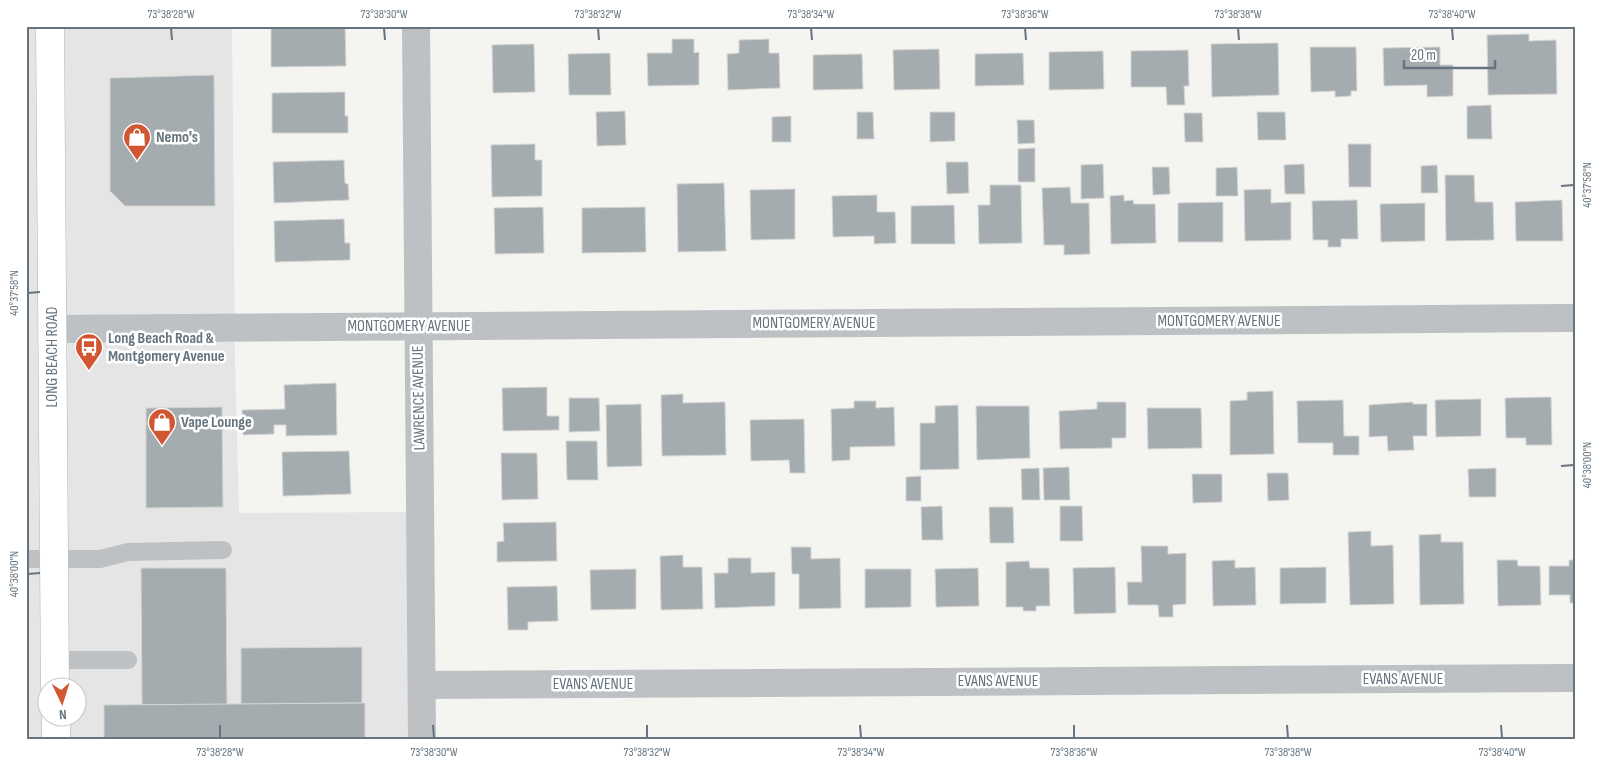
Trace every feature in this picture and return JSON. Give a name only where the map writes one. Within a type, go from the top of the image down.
[{"type":"main road","name":"LONG BEACH ROAD","points":[[50,26],[55,678]]},
{"type":"street","name":"LAWRENCE AVENUE","points":[[416,26],[422,739]]},
{"type":"street","name":"MONTGOMERY AVENUE","points":[[52,329],[1575,318]]},
{"type":"street","name":"EVANS AVENUE","points":[[422,685],[1575,678]]},
{"type":"lane","points":[[26,559],[100,559],[128,552],[223,550]]},
{"type":"lane","points":[[55,660],[128,660]]},
{"type":"shaded area","points":[[26,26],[232,26],[235,363],[239,513],[411,512],[412,739],[26,739]]},
{"type":"building","points":[[271,26],[345,26],[346,66],[271,67]]},
{"type":"building","points":[[1529,34],[1529,41],[1556,40],[1557,94],[1488,95],[1487,35]]},
{"type":"building","points":[[672,39],[694,39],[694,53],[699,52],[699,85],[648,86],[647,53],[672,53]]},
{"type":"building","points":[[769,39],[769,53],[779,53],[780,88],[728,90],[727,54],[739,53],[739,40]]},
{"type":"building","points":[[1278,43],[1279,95],[1212,97],[1211,44]]},
{"type":"building","points":[[534,44],[535,92],[493,93],[492,45]]},
{"type":"building","points":[[1310,47],[1356,47],[1357,91],[1351,91],[1351,96],[1335,97],[1335,91],[1311,92]]},
{"type":"building","points":[[1440,47],[1440,65],[1453,65],[1453,96],[1427,97],[1427,85],[1384,86],[1383,48]]},
{"type":"building","points":[[939,49],[940,89],[894,90],[893,50]]},
{"type":"building","points":[[1188,50],[1189,86],[1184,86],[1185,105],[1167,105],[1166,87],[1131,87],[1131,51]]},
{"type":"building","points":[[1103,51],[1104,89],[1049,90],[1049,52]]},
{"type":"building","points":[[610,53],[611,95],[569,95],[568,54]]},
{"type":"building","points":[[1023,53],[1024,85],[975,86],[975,54]]},
{"type":"building","points":[[862,54],[863,89],[813,90],[813,55]]},
{"type":"building","points":[[214,75],[215,206],[125,206],[110,191],[110,78]]},
{"type":"building","points":[[345,92],[345,116],[348,116],[348,133],[272,133],[272,93]]},
{"type":"building","points":[[1491,105],[1492,139],[1467,139],[1467,106]]},
{"type":"building","points":[[625,111],[626,145],[597,146],[596,112]]},
{"type":"building","points":[[857,112],[873,112],[874,139],[857,139]]},
{"type":"building","points":[[930,112],[955,112],[955,141],[930,142]]},
{"type":"building","points":[[1257,112],[1285,112],[1286,140],[1258,140]]},
{"type":"building","points":[[1184,113],[1202,113],[1203,142],[1185,142]]},
{"type":"building","points":[[791,116],[791,142],[772,142],[772,117]]},
{"type":"building","points":[[1017,120],[1034,120],[1035,143],[1018,144]]},
{"type":"building","points":[[535,144],[535,160],[542,160],[542,196],[492,197],[491,145]]},
{"type":"building","points":[[1348,144],[1371,144],[1371,187],[1349,187]]},
{"type":"building","points":[[1035,148],[1035,182],[1018,182],[1018,149]]},
{"type":"building","points":[[344,160],[345,183],[348,184],[349,200],[274,203],[273,162]]},
{"type":"building","points":[[946,162],[968,162],[969,193],[947,194]]},
{"type":"building","points":[[1103,164],[1104,198],[1081,199],[1081,165]]},
{"type":"building","points":[[1304,164],[1305,194],[1285,194],[1284,165]]},
{"type":"building","points":[[1437,165],[1438,193],[1421,193],[1421,166]]},
{"type":"building","points":[[1152,167],[1169,167],[1170,194],[1153,195]]},
{"type":"building","points":[[1237,167],[1238,196],[1216,196],[1216,168]]},
{"type":"building","points":[[1445,175],[1474,175],[1475,202],[1493,202],[1494,240],[1446,241]]},
{"type":"building","points":[[724,183],[726,251],[678,252],[677,184]]},
{"type":"building","points":[[990,185],[1021,185],[1022,243],[979,244],[978,205],[990,205]]},
{"type":"building","points":[[1070,187],[1071,203],[1089,203],[1090,254],[1064,255],[1064,245],[1044,245],[1042,188]]},
{"type":"building","points":[[795,189],[795,239],[751,240],[750,190]]},
{"type":"building","points":[[1271,189],[1271,203],[1291,202],[1291,240],[1245,241],[1244,190]]},
{"type":"building","points":[[877,195],[877,212],[895,212],[896,243],[874,244],[874,236],[833,237],[832,196]]},
{"type":"building","points":[[1124,195],[1124,201],[1133,200],[1134,204],[1155,204],[1156,243],[1111,244],[1110,196]]},
{"type":"building","points":[[1357,200],[1358,239],[1341,239],[1341,247],[1328,247],[1328,240],[1313,240],[1312,201]]},
{"type":"building","points":[[1562,200],[1563,241],[1516,241],[1515,202]]},
{"type":"building","points":[[1223,202],[1223,242],[1178,242],[1178,203]]},
{"type":"building","points":[[1425,203],[1425,241],[1381,242],[1380,204]]},
{"type":"building","points":[[954,205],[955,244],[911,244],[911,206]]},
{"type":"building","points":[[543,207],[544,253],[495,254],[494,208]]},
{"type":"building","points":[[645,207],[646,252],[582,253],[582,208]]},
{"type":"building","points":[[344,219],[345,243],[350,243],[350,260],[275,262],[274,221]]},
{"type":"building","points":[[336,383],[337,435],[286,436],[286,425],[274,425],[274,434],[243,435],[242,410],[285,409],[284,385]]},
{"type":"building","points":[[547,387],[547,416],[559,416],[559,430],[503,431],[502,388]]},
{"type":"building","points":[[1273,391],[1274,454],[1230,455],[1230,401],[1247,400],[1247,392]]},
{"type":"building","points":[[683,394],[683,403],[725,402],[726,455],[662,456],[661,395]]},
{"type":"building","points":[[1551,397],[1552,445],[1526,445],[1526,438],[1506,438],[1505,398]]},
{"type":"building","points":[[569,398],[599,398],[600,431],[569,432]]},
{"type":"building","points":[[1481,399],[1481,436],[1436,437],[1435,400]]},
{"type":"building","points":[[1343,400],[1344,436],[1359,436],[1359,455],[1333,455],[1333,443],[1298,443],[1297,401]]},
{"type":"building","points":[[854,401],[876,401],[876,408],[894,407],[895,446],[850,447],[850,460],[832,461],[831,409],[854,408]]},
{"type":"building","points":[[1097,402],[1126,402],[1126,438],[1112,438],[1112,448],[1060,449],[1059,411],[1097,409]]},
{"type":"building","points":[[1413,402],[1413,404],[1427,404],[1427,436],[1413,436],[1414,450],[1388,451],[1387,436],[1369,437],[1369,405]]},
{"type":"building","points":[[641,404],[642,466],[607,467],[606,405]]},
{"type":"building","points":[[958,405],[959,469],[920,470],[920,423],[935,423],[935,406]]},
{"type":"building","points":[[976,406],[1029,406],[1030,458],[977,460]]},
{"type":"building","points":[[222,407],[223,507],[146,508],[146,408]]},
{"type":"building","points":[[1147,408],[1201,408],[1202,448],[1148,449]]},
{"type":"building","points":[[804,419],[805,473],[790,473],[789,460],[751,461],[750,420]]},
{"type":"building","points":[[566,441],[597,441],[598,480],[567,480]]},
{"type":"building","points":[[349,451],[351,494],[283,496],[282,452]]},
{"type":"building","points":[[501,453],[537,453],[538,499],[502,500]]},
{"type":"building","points":[[1069,467],[1070,500],[1044,500],[1043,468]]},
{"type":"building","points":[[1039,468],[1040,500],[1022,500],[1021,469]]},
{"type":"building","points":[[1496,468],[1496,497],[1469,497],[1468,469]]},
{"type":"building","points":[[1267,473],[1288,473],[1289,500],[1268,501]]},
{"type":"building","points":[[1192,474],[1222,474],[1222,502],[1193,503]]},
{"type":"building","points":[[921,476],[921,501],[906,501],[906,477]]},
{"type":"building","points":[[942,506],[943,540],[922,540],[921,507]]},
{"type":"building","points":[[1060,506],[1082,506],[1083,541],[1060,541]]},
{"type":"building","points":[[989,507],[1013,507],[1014,543],[990,543]]},
{"type":"building","points":[[556,522],[557,561],[497,562],[497,542],[504,541],[503,523]]},
{"type":"building","points":[[1371,531],[1371,546],[1393,545],[1394,604],[1350,605],[1348,532]]},
{"type":"building","points":[[1441,534],[1441,542],[1463,542],[1464,604],[1420,605],[1419,535]]},
{"type":"building","points":[[1141,546],[1168,546],[1168,554],[1186,553],[1186,604],[1173,605],[1173,617],[1159,617],[1158,605],[1128,605],[1127,582],[1142,582]]},
{"type":"building","points":[[791,547],[811,547],[811,559],[840,558],[841,608],[799,609],[799,574],[792,574]]},
{"type":"building","points":[[683,555],[683,567],[702,567],[703,609],[661,610],[660,556]]},
{"type":"building","points":[[728,558],[751,558],[751,573],[775,572],[775,606],[715,608],[714,573],[728,573]]},
{"type":"building","points":[[1235,560],[1235,568],[1255,567],[1256,605],[1213,606],[1212,561]]},
{"type":"building","points":[[1497,560],[1517,560],[1518,566],[1540,566],[1541,605],[1498,606]]},
{"type":"building","points":[[1569,560],[1575,560],[1575,603],[1570,603],[1570,595],[1549,595],[1549,566],[1569,566]]},
{"type":"building","points":[[1029,561],[1030,568],[1049,568],[1050,606],[1036,606],[1036,611],[1023,611],[1023,607],[1006,607],[1006,562]]},
{"type":"building","points":[[1115,567],[1116,613],[1074,614],[1073,568]]},
{"type":"building","points":[[1326,567],[1326,603],[1280,604],[1280,568]]},
{"type":"building","points":[[141,568],[226,568],[227,705],[142,705]]},
{"type":"building","points":[[978,568],[979,606],[936,607],[935,569]]},
{"type":"building","points":[[636,569],[636,609],[591,610],[590,570]]},
{"type":"building","points":[[865,569],[911,569],[911,607],[865,608]]},
{"type":"building","points":[[557,586],[558,621],[528,622],[528,630],[508,630],[507,587]]},
{"type":"building","points":[[362,647],[362,703],[241,704],[241,648]]},
{"type":"building","points":[[365,703],[365,739],[104,739],[104,705]]},
{"type":"place","name":"Nemo's","points":[[137,161]]},
{"type":"place","name":"Long Beach Road & Montgomery Avenue","points":[[89,371]]},
{"type":"place","name":"Vape Lounge","points":[[162,446]]}]
